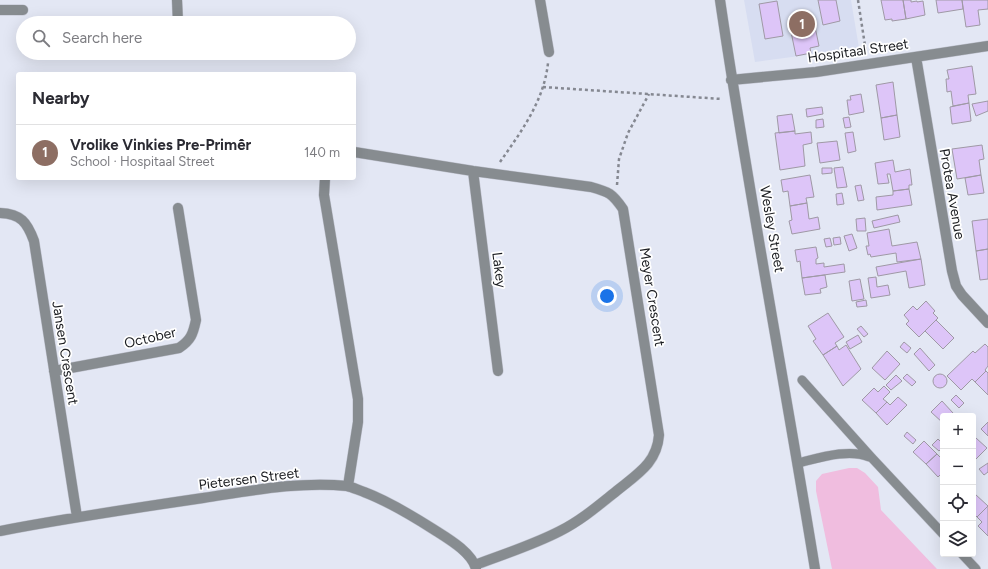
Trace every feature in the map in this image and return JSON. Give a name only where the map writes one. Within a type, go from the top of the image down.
[{"type":"street","points":[[177,0],[178,16]]},
{"type":"street","points":[[540,0],[549,52]]},
{"type":"street","name":"Wesley Street","points":[[720,0],[731,80],[815,569]]},
{"type":"street","points":[[0,10],[23,10]]},
{"type":"street","name":"Hospitaal Street","points":[[731,80],[816,72],[988,46]]},
{"type":"street","name":"Protea Avenue","points":[[916,57],[952,271],[956,286],[962,295],[988,323]]},
{"type":"street","points":[[356,152],[492,174],[591,187],[607,191],[616,199]]},
{"type":"street","name":"Lakey","points":[[473,171],[498,371]]},
{"type":"street","points":[[325,180],[324,195],[358,399],[358,422],[348,486]]},
{"type":"street","name":"Meyer Crescent","points":[[476,567],[561,531],[586,515],[647,466],[658,446],[659,435],[626,221],[623,210],[616,199]]},
{"type":"street","name":"October","points":[[54,371],[179,348],[188,343],[193,334],[196,320],[178,208]]},
{"type":"street","name":"Jansen Crescent","points":[[0,213],[19,217],[25,222],[34,241],[77,517]]},
{"type":"street","name":"Pietersen Street","points":[[0,531],[77,517],[277,488],[311,485],[348,486],[374,496],[416,518],[462,548],[476,567]]},
{"type":"lane","points":[[802,380],[940,531]]},
{"type":"lane","points":[[798,463],[849,453],[862,454],[871,457]]},
{"type":"lane","points":[[965,557],[976,569]]},
{"type":"path","points":[[858,0],[864,38]]},
{"type":"path","points":[[492,174],[520,134],[536,106],[543,87],[549,52]]},
{"type":"path","points":[[543,87],[735,99]]},
{"type":"path","points":[[616,199],[619,159],[628,132],[649,94]]},
{"type":"shaded area","points":[[744,0],[851,0],[859,48],[755,62]]},
{"type":"shaded area","points":[[849,468],[857,468],[865,473],[878,487],[881,510],[937,569],[832,569],[816,491],[816,481],[822,474]]},
{"type":"building","points":[[818,0],[836,0],[840,21],[823,25]]},
{"type":"building","points":[[881,0],[903,0],[906,19],[892,21],[892,19],[885,20]]},
{"type":"building","points":[[903,0],[911,0],[911,2],[923,1],[925,15],[906,19]]},
{"type":"building","points":[[936,0],[962,0],[963,9],[938,13]]},
{"type":"building","points":[[962,0],[988,0],[988,9],[978,10],[980,25],[966,27]]},
{"type":"building","points":[[777,1],[783,36],[765,39],[759,4]]},
{"type":"building","points":[[814,22],[819,46],[810,48],[811,53],[796,56],[790,27]]},
{"type":"building","points":[[972,66],[976,94],[968,95],[969,103],[953,106],[951,91],[947,92],[946,79],[949,79],[947,70]]},
{"type":"building","points":[[893,82],[897,115],[881,118],[876,85]]},
{"type":"building","points":[[861,94],[864,112],[849,115],[847,100],[851,100],[850,96]]},
{"type":"building","points":[[988,101],[988,111],[976,116],[972,104]]},
{"type":"building","points":[[969,103],[971,121],[952,124],[950,107]]},
{"type":"building","points":[[822,107],[823,114],[807,117],[806,109]]},
{"type":"building","points":[[792,114],[795,131],[779,133],[777,116]]},
{"type":"building","points":[[897,115],[900,137],[884,140],[881,118]]},
{"type":"building","points":[[849,117],[851,127],[845,128],[843,118]]},
{"type":"building","points":[[823,119],[824,127],[816,128],[816,120]]},
{"type":"building","points":[[795,131],[795,134],[811,132],[812,143],[803,145],[805,166],[780,170],[775,133]]},
{"type":"building","points":[[853,132],[856,151],[848,153],[845,133]]},
{"type":"building","points":[[837,141],[840,160],[820,163],[817,143]]},
{"type":"building","points":[[982,145],[984,159],[979,160],[981,175],[957,179],[952,149]]},
{"type":"building","points":[[893,160],[895,172],[910,169],[912,185],[909,185],[909,189],[893,191],[890,174],[887,174],[889,183],[878,184],[875,163]]},
{"type":"building","points":[[843,167],[847,187],[837,188],[834,168]]},
{"type":"building","points":[[822,168],[832,168],[832,173],[822,174]]},
{"type":"building","points":[[810,175],[814,197],[806,198],[807,203],[790,206],[788,191],[783,192],[781,180]]},
{"type":"building","points":[[981,175],[984,193],[968,195],[965,178]]},
{"type":"building","points":[[861,185],[864,200],[858,201],[855,186]]},
{"type":"building","points":[[909,189],[912,205],[877,210],[876,197],[893,195],[893,191]]},
{"type":"building","points":[[842,193],[844,204],[837,205],[836,194]]},
{"type":"building","points":[[807,203],[809,219],[818,217],[820,229],[792,234],[789,221],[792,220],[790,206]]},
{"type":"building","points":[[898,215],[900,222],[874,228],[872,221]]},
{"type":"building","points":[[865,218],[866,231],[857,231],[856,219]]},
{"type":"building","points":[[988,219],[988,249],[976,251],[972,221]]},
{"type":"building","points":[[889,229],[892,246],[917,242],[921,259],[897,262],[896,253],[871,257],[870,254],[868,255],[866,246],[869,246],[867,233]]},
{"type":"building","points":[[852,234],[857,248],[849,251],[844,236]]},
{"type":"building","points":[[840,237],[841,244],[834,245],[833,238]]},
{"type":"building","points":[[830,238],[832,246],[826,247],[824,239]]},
{"type":"building","points":[[816,247],[818,258],[816,259],[816,264],[824,263],[824,267],[844,264],[845,272],[802,278],[800,261],[797,262],[795,250]]},
{"type":"building","points":[[988,249],[988,279],[980,280],[976,251]]},
{"type":"building","points":[[921,259],[925,285],[909,288],[906,271],[878,276],[876,267]]},
{"type":"building","points":[[825,275],[827,287],[820,289],[821,293],[805,295],[802,278]]},
{"type":"building","points":[[876,277],[877,287],[888,285],[890,295],[871,298],[868,278]]},
{"type":"building","points":[[860,279],[864,299],[852,301],[849,281]]},
{"type":"building","points":[[866,300],[867,306],[857,307],[856,302]]},
{"type":"building","points":[[926,301],[935,311],[933,313],[938,318],[919,337],[906,324],[909,321],[904,315],[913,306],[917,310]]},
{"type":"building","points":[[828,313],[844,337],[835,343],[837,346],[823,355],[813,341],[816,339],[808,326]]},
{"type":"building","points":[[936,320],[954,338],[943,349],[925,331]]},
{"type":"building","points":[[861,326],[868,334],[864,337],[857,329]]},
{"type":"building","points":[[858,335],[862,342],[850,349],[846,342]]},
{"type":"building","points":[[904,342],[911,348],[907,353],[900,347]]},
{"type":"building","points":[[985,344],[988,347],[988,366],[985,370],[986,371],[975,382],[972,379],[961,390],[947,376],[973,351],[975,353]]},
{"type":"building","points":[[846,345],[861,369],[843,386],[823,355],[837,346],[839,350]]},
{"type":"building","points":[[920,348],[935,365],[929,371],[914,354]]},
{"type":"building","points":[[887,351],[900,364],[885,380],[872,368]]},
{"type":"building","points":[[986,371],[988,373],[988,395],[975,382]]},
{"type":"building","points":[[907,374],[916,382],[912,386],[903,378]]},
{"type":"building","points":[[937,374],[943,374],[947,378],[947,384],[943,388],[937,388],[933,384],[933,378]]},
{"type":"building","points":[[896,375],[902,381],[891,390],[886,385]]},
{"type":"building","points":[[884,386],[890,392],[883,399],[887,402],[876,413],[862,400],[874,388],[878,392]]},
{"type":"building","points":[[956,395],[964,403],[959,408],[951,400]]},
{"type":"building","points":[[898,397],[907,405],[887,425],[876,413],[887,402],[890,405]]},
{"type":"building","points":[[942,401],[953,413],[940,413],[940,420],[931,412]]},
{"type":"building","points":[[988,422],[988,436],[981,429]]},
{"type":"building","points":[[907,432],[916,440],[913,444],[904,436]]},
{"type":"building","points":[[976,438],[987,448],[976,459]]},
{"type":"building","points":[[938,439],[940,441],[940,450],[939,451],[932,445]]},
{"type":"building","points":[[924,441],[937,454],[926,464],[913,452]]},
{"type":"building","points":[[937,454],[940,457],[940,475],[938,477],[926,464]]},
{"type":"building","points":[[988,463],[988,472],[984,475],[979,469]]},
{"type":"building","points":[[976,495],[988,506],[977,517],[976,516]]},
{"type":"building","points":[[988,506],[988,536],[978,526],[982,522],[977,517]]},
{"type":"place","name":"Vrolike Vinkies Pre-Primêr","points":[[802,24]]}]
